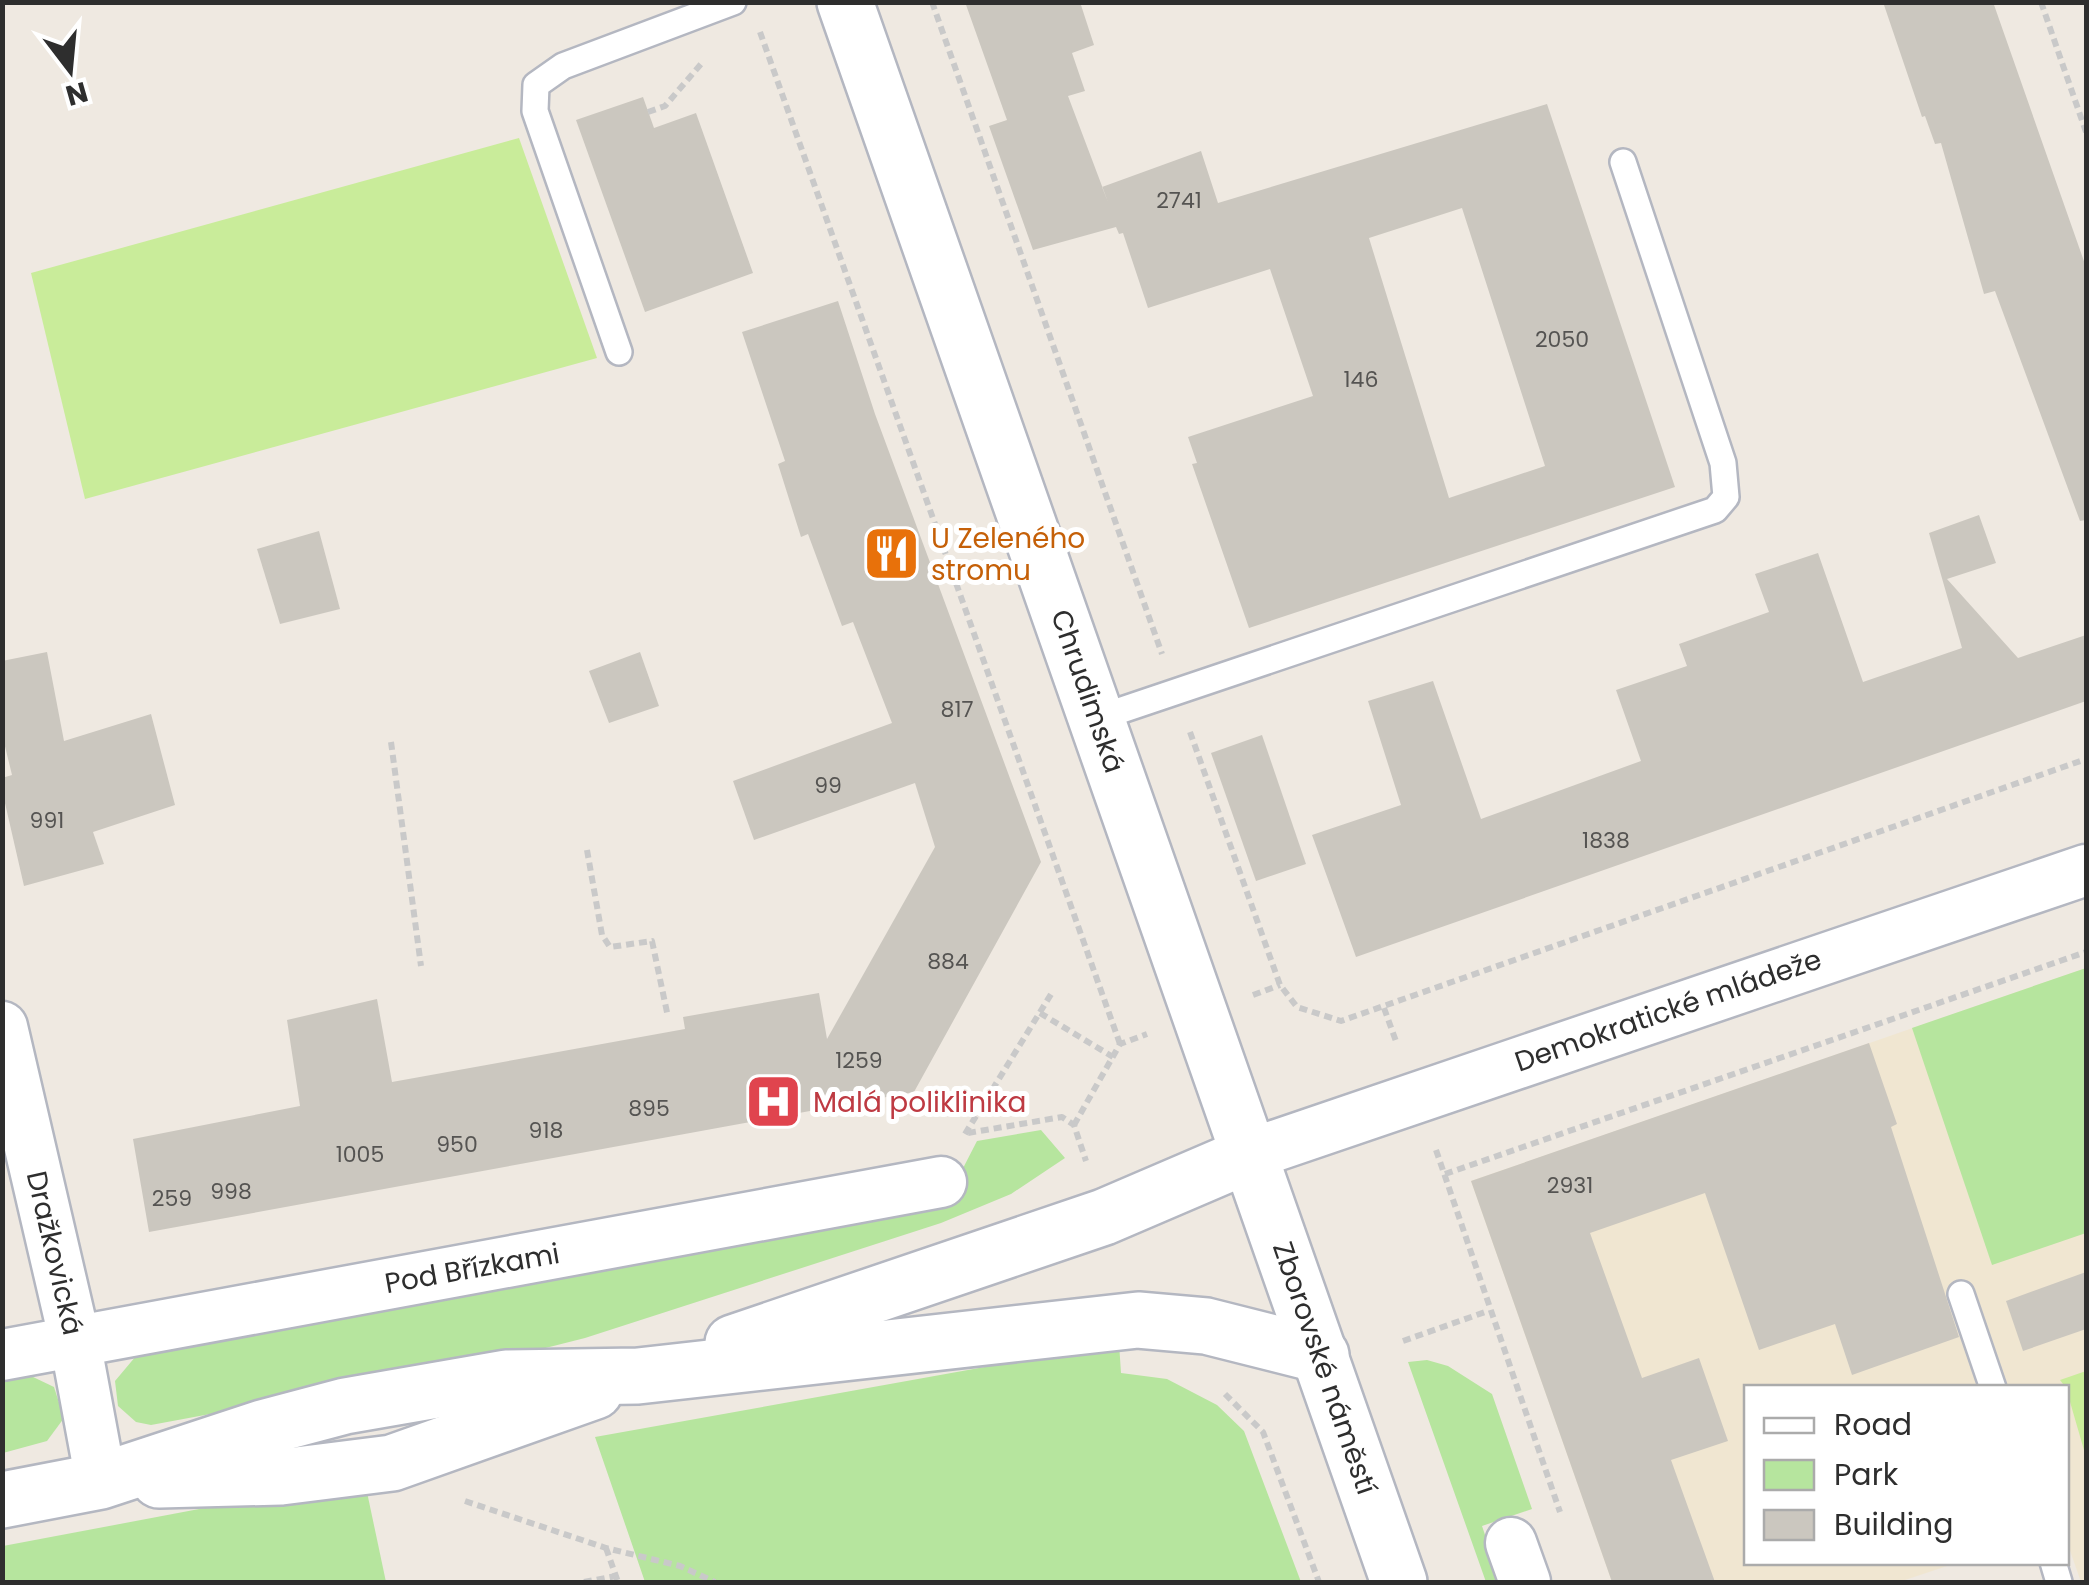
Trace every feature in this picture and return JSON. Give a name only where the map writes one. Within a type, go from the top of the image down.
[{"type":"street","name":"Chrudimská","points":[[845,2],[1251,1154]]},
{"type":"street","name":"Demokratické mládeže","points":[[1251,1154],[2086,870]]},
{"type":"street","name":"Dražkovická","points":[[2,1027],[75,1341],[102,1481]]},
{"type":"street","name":"Zborovské náměstí","points":[[1251,1154],[1400,1582]]},
{"type":"street","points":[[638,1376],[1104,1217],[1251,1154]]},
{"type":"street","name":"Pod Břízkami","points":[[2,1355],[941,1182]]},
{"type":"street","points":[[2,1500],[102,1481],[262,1428],[379,1398],[506,1378],[638,1376],[1138,1320],[1206,1326],[1321,1354]]},
{"type":"lane","points":[[619,352],[536,111],[536,85],[563,66],[744,10]]},
{"type":"lane","points":[[1098,718],[1695,520],[1726,498],[1723,462],[1623,162]]},
{"type":"lane","points":[[1961,1294],[1992,1385]]},
{"type":"path","points":[[932,2],[1280,986],[1296,1007],[1341,1021],[2086,759]]},
{"type":"path","points":[[2041,2],[2086,132]]},
{"type":"path","points":[[744,10],[1120,1044],[1074,1125],[1062,1117],[968,1134],[941,1182]]},
{"type":"path","points":[[390,742],[421,966]]},
{"type":"path","points":[[587,850],[602,935],[610,947],[652,941],[668,1018]]},
{"type":"path","points":[[1562,1516],[1488,1311],[1445,1174],[2086,952]]},
{"type":"path","points":[[1040,1014],[1114,1057]]},
{"type":"path","points":[[1403,1341],[1488,1311]]},
{"type":"path","points":[[1210,1384],[1241,1406],[1263,1432],[1319,1582]]},
{"type":"path","points":[[460,1499],[606,1548],[680,1566],[715,1582]]},
{"type":"path","points":[[584,1582],[617,1580],[606,1548]]},
{"type":"shaded area","points":[[2086,968],[2086,1582],[2081,1582],[2069,1548],[2069,1385],[1744,1385],[1744,1565],[1950,1565],[1899,1582],[1612,1582],[1471,1181]]},
{"type":"green space","points":[[519,138],[597,358],[85,499],[31,273]]},
{"type":"green space","points":[[2086,968],[2086,1233],[1992,1265],[1912,1028]]},
{"type":"green space","points":[[1041,1130],[1065,1158],[1011,1194],[941,1223],[585,1338],[494,1361],[151,1425],[136,1422],[118,1406],[115,1381],[136,1356],[942,1209],[977,1141]]},
{"type":"green space","points":[[1119,1343],[1121,1373],[1167,1379],[1217,1405],[1244,1431],[1301,1582],[645,1582],[595,1437]]},
{"type":"green space","points":[[1427,1360],[1448,1366],[1492,1394],[1532,1509],[1482,1526],[1501,1582],[1486,1582],[1408,1362]]},
{"type":"green space","points":[[2086,1371],[2086,1457],[2069,1398],[2069,1385],[2060,1380]]},
{"type":"green space","points":[[31,1376],[54,1387],[64,1418],[47,1441],[3,1453],[3,1380]]},
{"type":"green space","points":[[364,1478],[386,1582],[3,1582],[3,1546]]},
{"type":"building","points":[[965,2],[1080,2],[1094,45],[1072,53],[1085,91],[1068,96],[1102,187],[1201,151],[1218,203],[1547,104],[1675,487],[1249,628],[1192,464],[1197,463],[1188,437],[1313,396],[1270,269],[1148,308],[1123,233],[1119,234],[1116,227],[1033,250],[989,126],[1007,120]],"holes":[[[1462,208],[1545,466],[1449,498],[1369,238]]]},
{"type":"building","points":[[1883,2],[1993,2],[2086,267],[2086,520],[2080,521],[1995,291],[1984,294],[1941,143],[1935,144],[1925,116],[1922,117]]},
{"type":"building","points":[[643,97],[654,128],[696,113],[753,273],[645,312],[576,120]]},
{"type":"building","points":[[838,301],[875,414],[1041,862],[914,1092],[149,1232],[133,1139],[300,1106],[287,1020],[377,999],[392,1082],[685,1029],[683,1017],[819,993],[827,1039],[935,847],[915,783],[754,840],[733,781],[892,723],[853,622],[842,626],[808,534],[801,537],[778,464],[785,461],[742,332]]},
{"type":"building","points":[[1979,515],[1996,563],[1947,579],[2018,658],[2086,635],[2086,701],[1356,957],[1312,835],[1401,805],[1368,701],[1433,681],[1481,819],[1641,761],[1616,690],[1687,666],[1679,644],[1769,612],[1755,574],[1818,553],[1863,682],[1962,648],[1929,533]]},
{"type":"building","points":[[319,531],[340,609],[280,624],[257,549]]},
{"type":"building","points":[[47,652],[64,741],[151,714],[175,805],[93,832],[104,864],[24,886],[2,790],[2,778],[12,775],[2,734],[2,661]]},
{"type":"building","points":[[640,652],[659,706],[609,723],[589,671]]},
{"type":"building","points":[[1262,735],[1306,864],[1256,881],[1211,753]]},
{"type":"building","points":[[1869,1043],[1897,1124],[1891,1127],[1959,1337],[1852,1375],[1835,1324],[1759,1350],[1705,1193],[1590,1233],[1642,1378],[1699,1358],[1728,1441],[1671,1460],[1715,1582],[1612,1582],[1471,1181]]},
{"type":"building","points":[[2086,1272],[2086,1329],[2023,1351],[2006,1301]]},
{"type":"place","name":"U Zeleného stromu","points":[[892,554]]},
{"type":"place","name":"Malá poliklinika","points":[[774,1102]]}]
